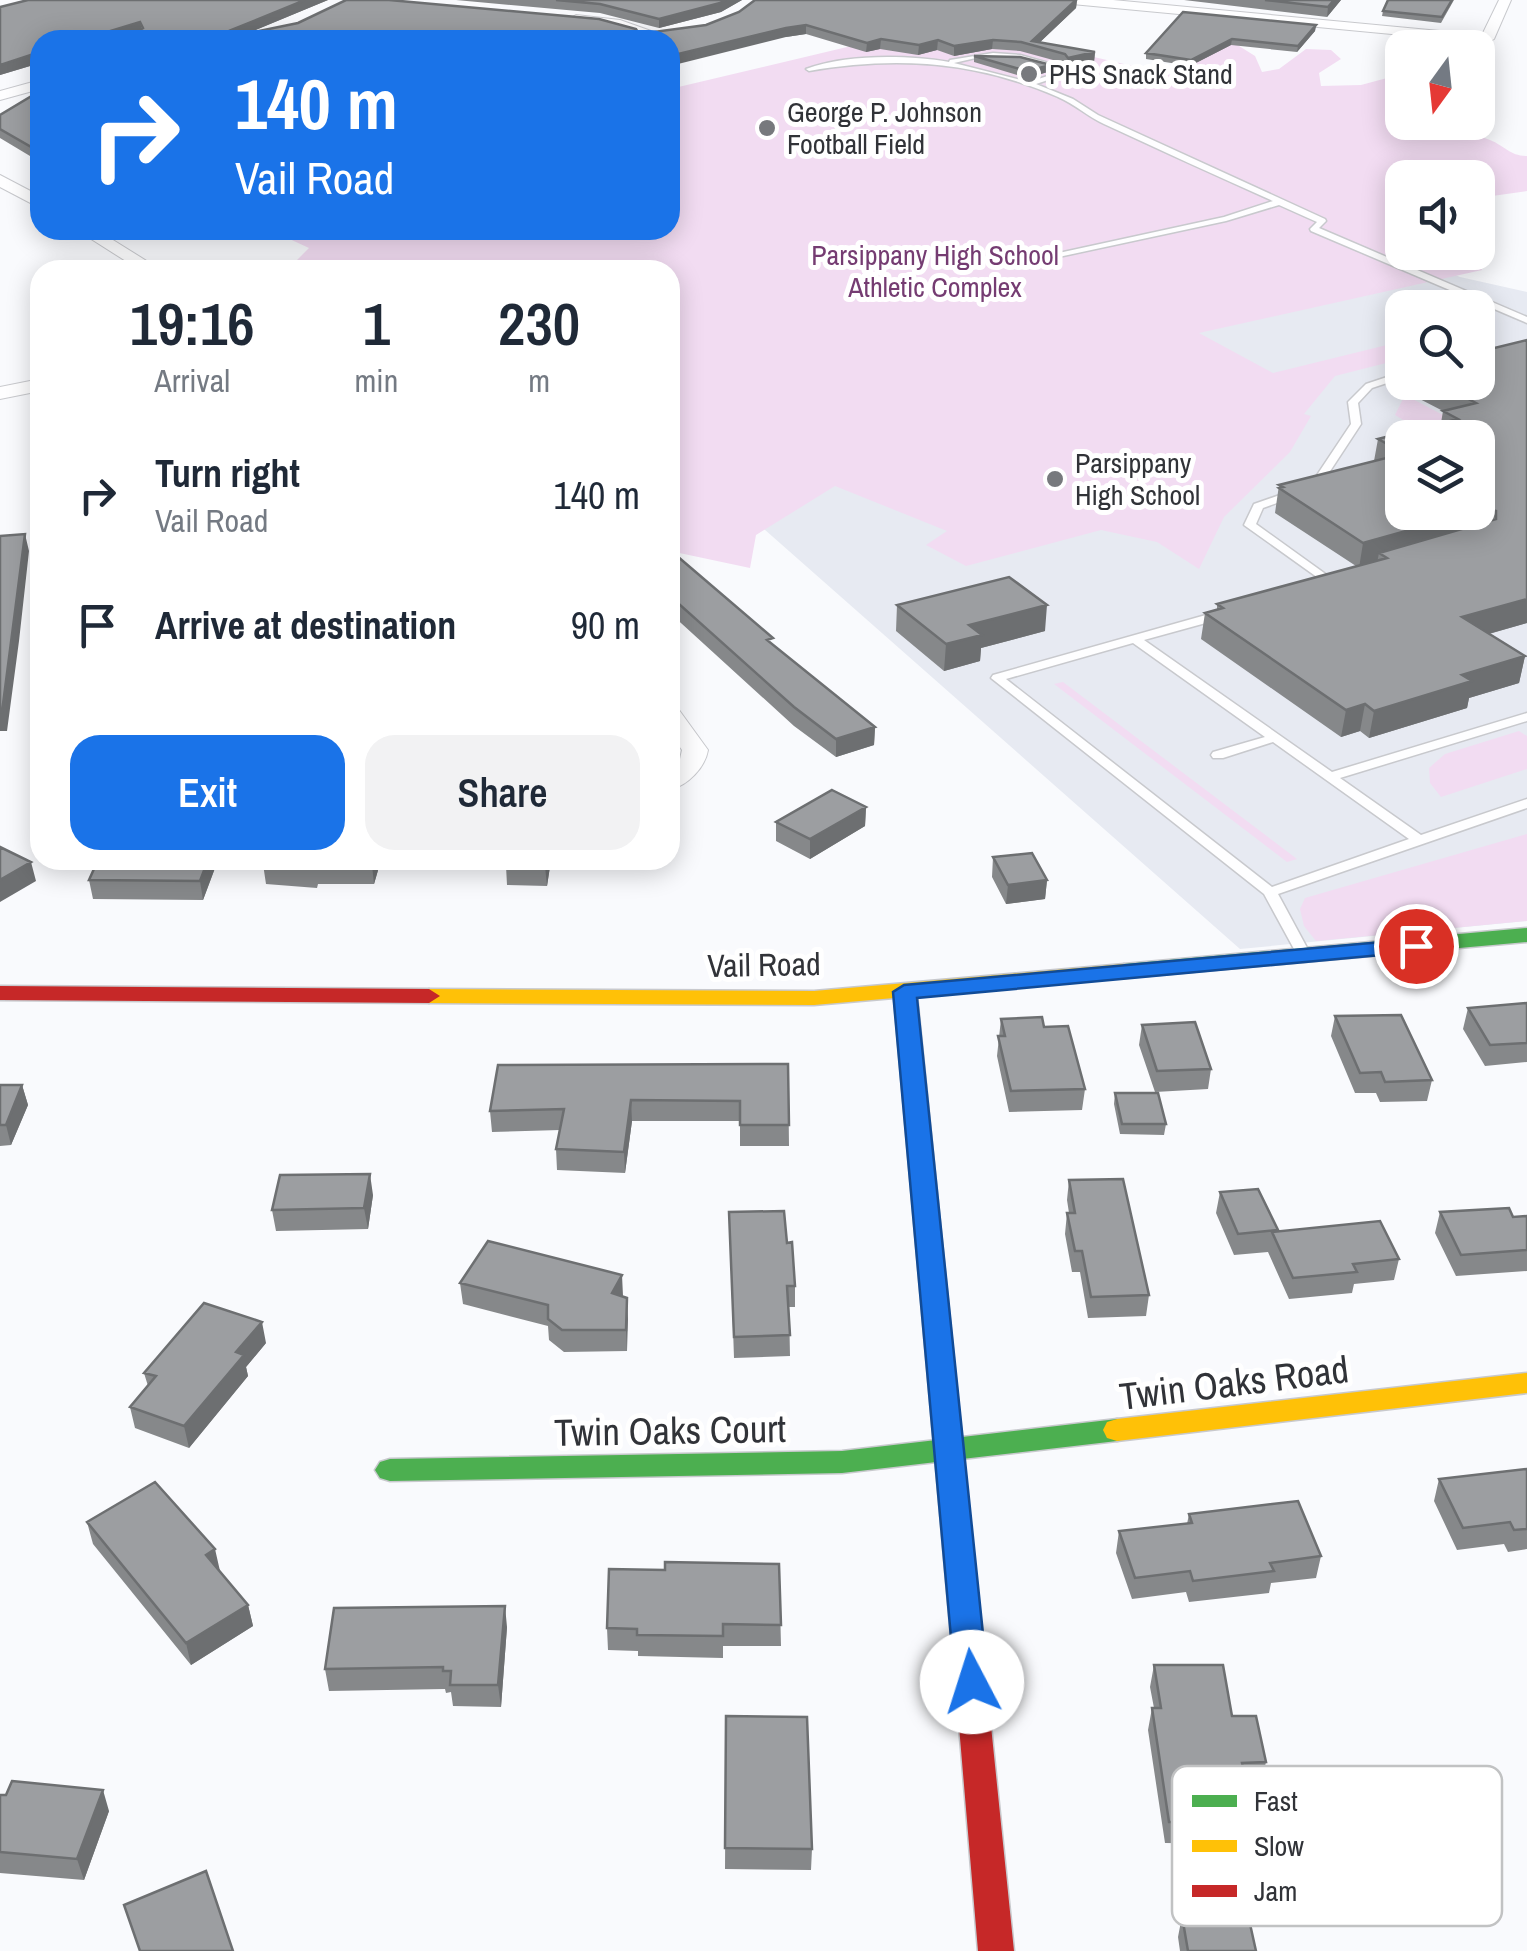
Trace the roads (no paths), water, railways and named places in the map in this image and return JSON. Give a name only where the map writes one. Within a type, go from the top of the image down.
[{"type":"street","points":[[1072,0],[1488,39],[1506,0]]},
{"type":"street","points":[[567,18],[638,30]]},
{"type":"street","points":[[0,96],[30,87]]},
{"type":"street","points":[[0,180],[30,197]]},
{"type":"street","points":[[18,190],[30,187]]},
{"type":"street","points":[[102,240],[135,260]]},
{"type":"street","points":[[0,393],[30,387]]},
{"type":"street","points":[[680,728],[696,750],[693,762],[680,773]]},
{"type":"street","name":"Vail Road","points":[[0,993],[711,999],[904,992],[1527,936]]},
{"type":"street","points":[[904,992],[996,1951]]},
{"type":"street","name":"Twin Oaks Road","points":[[950,1452],[1527,1384]]},
{"type":"street","name":"Twin Oaks Court","points":[[390,1470],[800,1464],[950,1452]]},
{"type":"lane","points":[[951,61],[977,53],[1007,54],[1060,68],[1064,74],[1028,84]]},
{"type":"lane","points":[[808,69],[861,60],[951,61],[1077,100],[1095,117],[1322,222],[1314,229],[1527,320]]},
{"type":"lane","points":[[1057,256],[1226,219],[1279,202]]},
{"type":"lane","points":[[1332,583],[1250,524],[1258,506],[1315,486],[1356,424],[1353,402],[1369,386],[1385,381]]},
{"type":"lane","points":[[1314,588],[1351,578]]},
{"type":"lane","points":[[1242,609],[997,678],[1270,892],[1305,957]]},
{"type":"lane","points":[[1135,639],[1419,840]]},
{"type":"lane","points":[[1330,777],[1527,717]]},
{"type":"lane","points":[[1218,755],[1274,738]]},
{"type":"lane","points":[[1270,892],[1527,803]]},
{"type":"place","name":"PHS Snack Stand","points":[[1029,74]]},
{"type":"place","name":"George P. Johnson Football Field","points":[[767,128]]},
{"type":"place","name":"Parsippany High School","points":[[1055,479]]},
{"type":"park label","name":"Parsippany High School Athletic Complex","points":[[935,271]]}]
